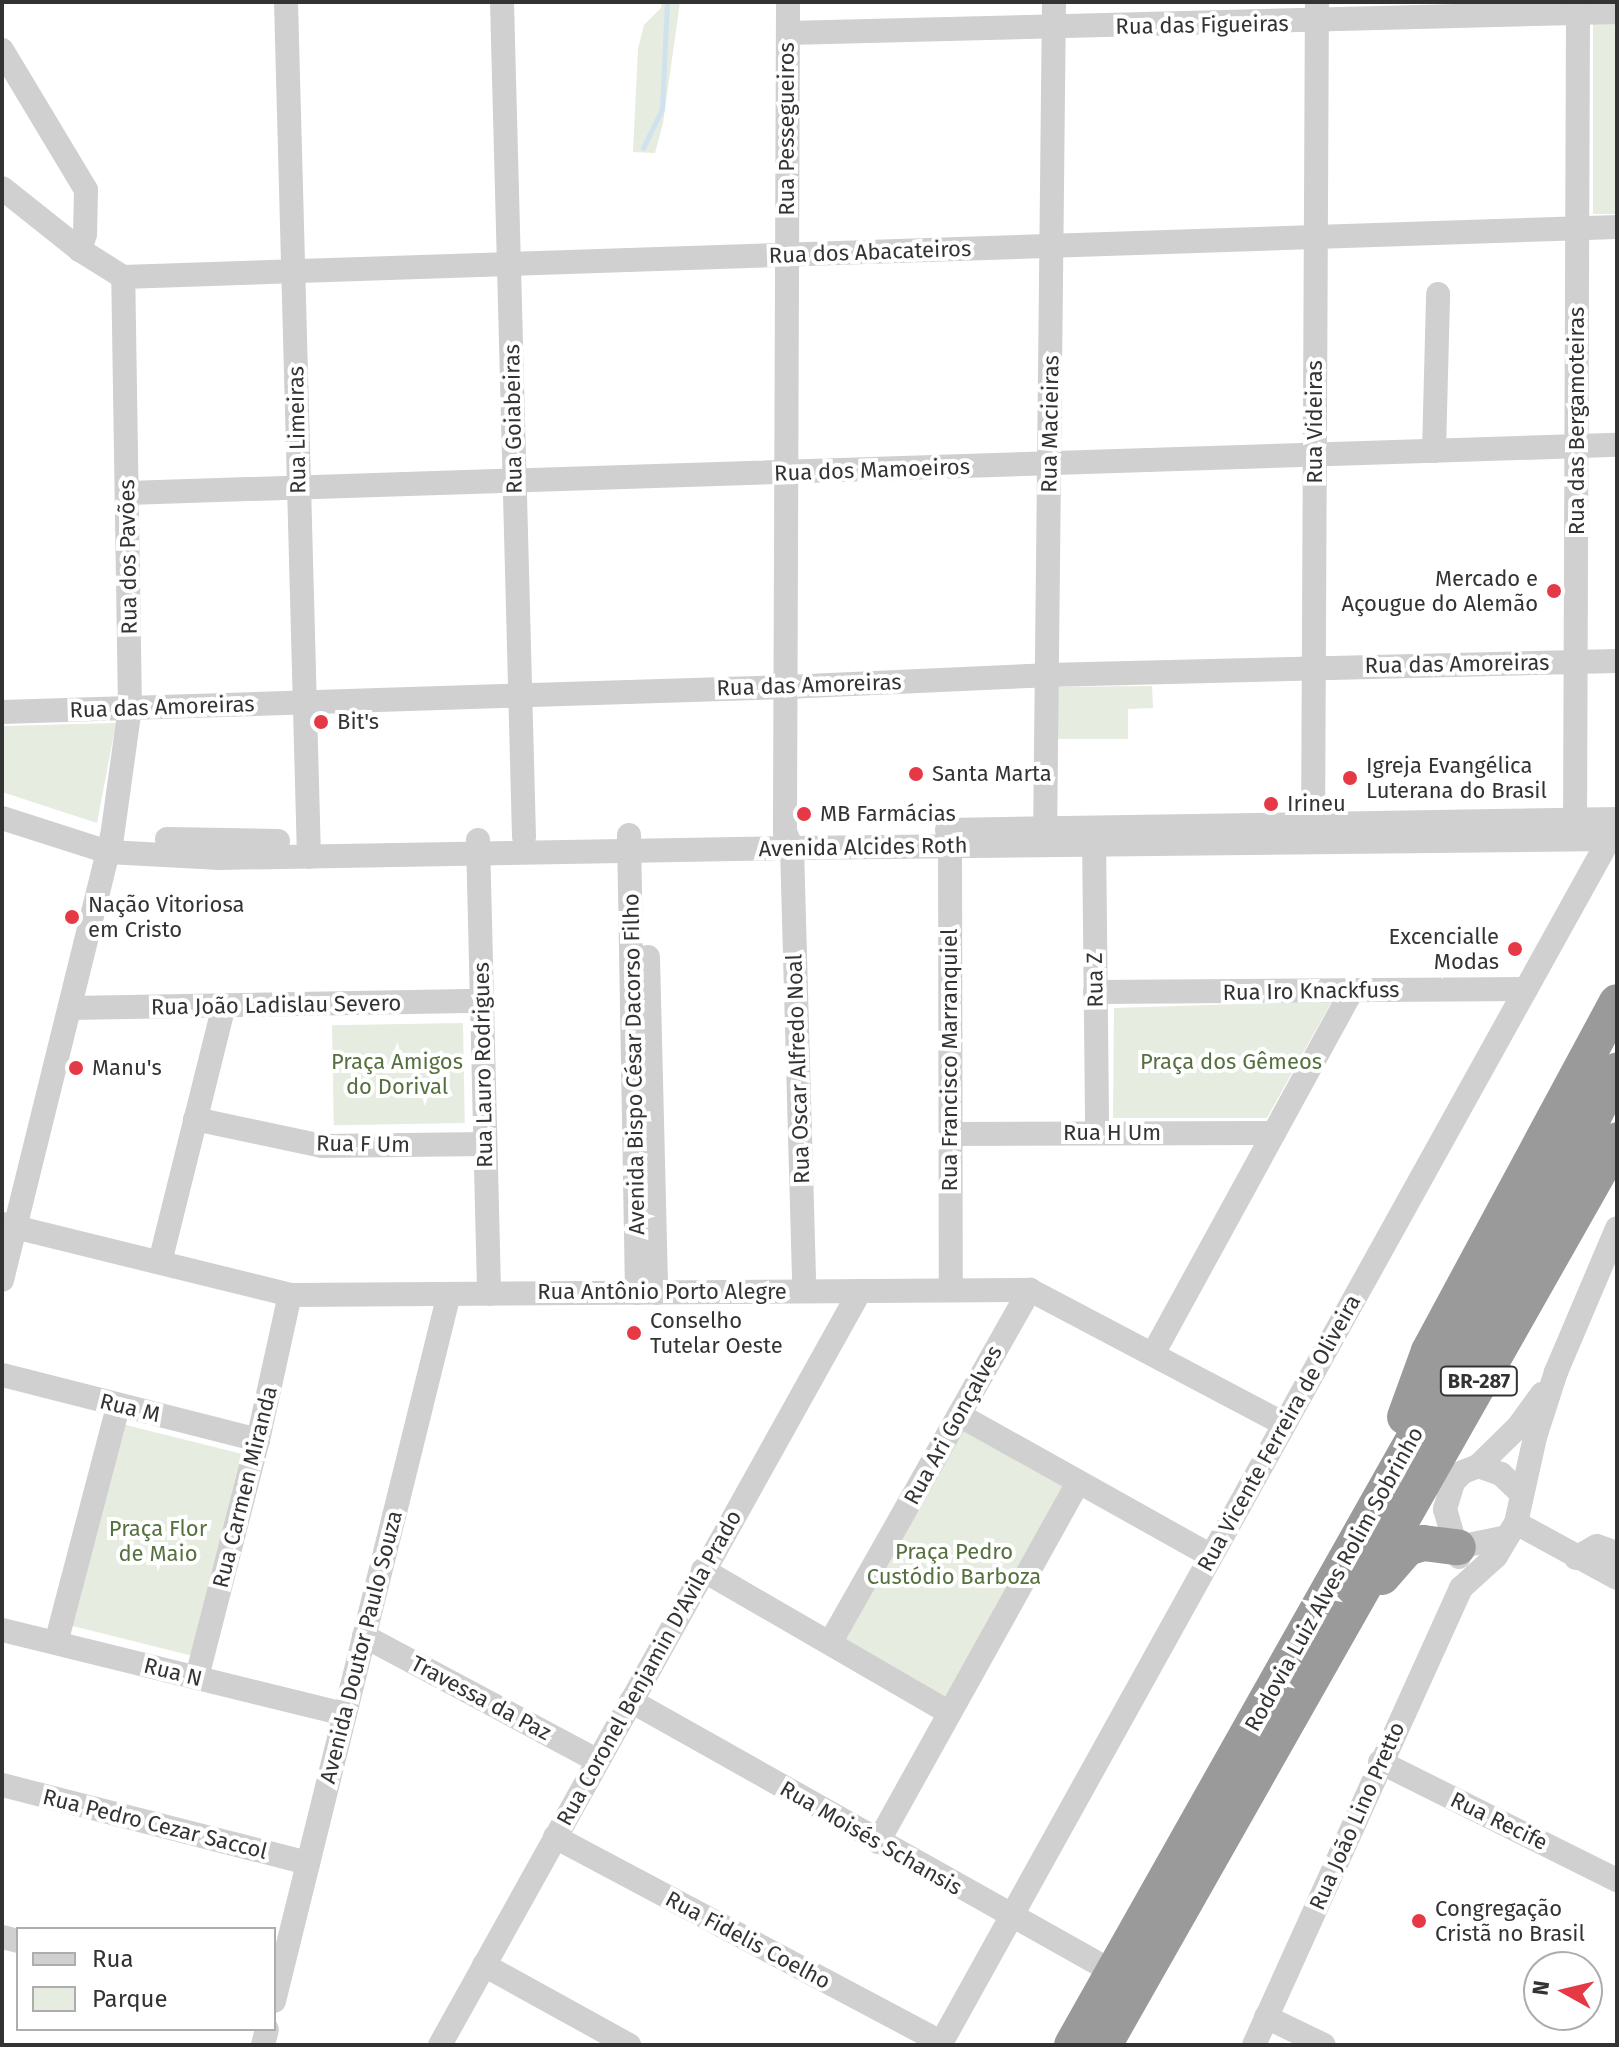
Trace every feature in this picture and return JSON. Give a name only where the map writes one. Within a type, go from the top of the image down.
[{"type":"highway","name":"BR-287","points":[[1391,1477],[1398,1437],[1429,1351],[1617,1002]]},
{"type":"highway","name":"Rodovia Luiz Alves Rolim Sobrinho","points":[[1072,2045],[1581,1142],[1617,1070]]},
{"type":"highway","name":"Rodovia Luiz Alves Rolim Sobrinho","points":[[1104,2045],[1617,1140]]},
{"type":"highway","points":[[1341,1623],[1407,1548],[1423,1543],[1458,1547]]},
{"type":"street","name":"Rua Limeiras","points":[[286,2],[309,849]]},
{"type":"street","name":"Rua Goiabeiras","points":[[502,2],[524,837]]},
{"type":"street","name":"Rua Pessegueiros","points":[[788,2],[788,840]]},
{"type":"street","name":"Rua Macieiras","points":[[1045,837],[1054,2]]},
{"type":"street","name":"Rua das Figueiras","points":[[788,33],[1054,29],[1317,12],[1578,8],[1617,12]]},
{"type":"street","name":"Rua das Bergamoteiras","points":[[1575,829],[1578,8]]},
{"type":"street","name":"Rua Videiras","points":[[1313,833],[1317,12]]},
{"type":"street","points":[[2,50],[86,190],[85,234],[80,250]]},
{"type":"street","points":[[2,188],[80,250],[123,277]]},
{"type":"street","name":"Rua dos Abacateiros","points":[[123,277],[1617,227]]},
{"type":"street","name":"Rua dos Pavões","points":[[2,1280],[8,1226],[70,1008],[110,844],[130,708],[123,277]]},
{"type":"street","points":[[1434,451],[1438,294]]},
{"type":"street","name":"Rua dos Mamoeiros","points":[[127,493],[1617,445]]},
{"type":"street","name":"Rua das Amoreiras","points":[[2,712],[786,687],[1047,675],[1617,661]]},
{"type":"street","points":[[2,801],[110,844]]},
{"type":"street","points":[[2,818],[110,844]]},
{"type":"street","name":"Avenida Alcides Roth","points":[[110,844],[220,858],[309,849],[478,845],[1613,830]]},
{"type":"street","name":"Rua Vicente Ferreira de Oliveira","points":[[940,2043],[1613,830]]},
{"type":"street","name":"Rua Z","points":[[1094,836],[1097,1133]]},
{"type":"street","name":"Avenida Alcides Roth","points":[[478,845],[524,837],[638,842]]},
{"type":"street","name":"Rua Francisco Marranquiel","points":[[950,838],[951,1290]]},
{"type":"street","name":"Rua Oscar Alfredo Noal","points":[[788,840],[804,1291]]},
{"type":"street","name":"Avenida Bispo César Dacorso Filho","points":[[638,842],[647,1293]]},
{"type":"street","name":"Rua Lauro Rodrigues","points":[[478,845],[489,1294]]},
{"type":"street","name":"Rua Iro Knackfuss","points":[[1095,992],[1526,989]]},
{"type":"street","points":[[1153,1354],[1352,990]]},
{"type":"street","name":"Rua João Ladislau Severo","points":[[70,1008],[482,1001]]},
{"type":"street","points":[[160,1262],[224,1006]]},
{"type":"street","name":"Rua F Um","points":[[195,1119],[322,1146],[485,1144]]},
{"type":"street","name":"Rua H Um","points":[[951,1134],[1274,1133]]},
{"type":"street","name":"Rua Antônio Porto Alegre","points":[[8,1226],[290,1295],[1030,1290],[1284,1424]]},
{"type":"street","name":"Rua João Lino Pretto","points":[[1478,1466],[1518,1427],[1556,1372],[1610,1261],[1617,1228]]},
{"type":"street","name":"Rua Ari Gonçalves","points":[[830,1643],[1030,1290]]},
{"type":"street","name":"Rua Coronel Benjamin D'Avila Prado","points":[[440,2045],[860,1291]]},
{"type":"street","name":"Avenida Doutor Paulo Souza","points":[[276,1993],[449,1294]]},
{"type":"street","name":"Rua Carmen Miranda","points":[[197,1677],[258,1440],[290,1295]]},
{"type":"street","name":"Rua João Lino Pretto","points":[[1254,2045],[1461,1588],[1496,1556],[1511,1530],[1556,1372]]},
{"type":"street","name":"Rua M","points":[[2,1375],[258,1440]]},
{"type":"street","points":[[56,1643],[118,1406]]},
{"type":"street","points":[[959,1415],[1211,1556]]},
{"type":"street","points":[[1521,1493],[1501,1474],[1478,1466],[1463,1472],[1446,1496],[1445,1509],[1458,1547],[1511,1530],[1617,1578]]},
{"type":"street","points":[[878,1842],[1078,1482]]},
{"type":"street","points":[[1576,1558],[1597,1546],[1617,1553]]},
{"type":"street","name":"Rua João Lino Pretto","points":[[1458,1547],[1461,1588]]},
{"type":"street","points":[[703,1570],[950,1713]]},
{"type":"street","name":"Rua N","points":[[2,1630],[345,1714]]},
{"type":"street","name":"Travessa da Paz","points":[[364,1636],[598,1761]]},
{"type":"street","name":"Rua Moisés Schansis","points":[[631,1701],[1010,1917],[1113,1972]]},
{"type":"street","name":"Rua Recife","points":[[1380,1762],[1617,1880]]},
{"type":"street","name":"Rua Pedro Cezar Saccol","points":[[2,1785],[308,1863]]},
{"type":"street","name":"Rua Fidelis Coelho","points":[[555,1837],[940,2043]]},
{"type":"street","points":[[484,1965],[629,2045]]},
{"type":"street","points":[[1266,2017],[1324,2045]]},
{"type":"green space","points":[[662,2],[680,2],[663,123],[655,153],[633,152],[638,49],[644,25],[661,8]]},
{"type":"green space","points":[[1593,22],[1617,22],[1617,214],[1593,214]]},
{"type":"green space","points":[[1152,686],[1153,708],[1128,709],[1128,739],[1055,739],[1054,687]]},
{"type":"green space","points":[[116,723],[97,823],[2,792],[2,726]]},
{"type":"green space","name":"Praça dos Gêmeos","points":[[1332,1001],[1267,1118],[1113,1118],[1114,1008]]},
{"type":"green space","name":"Praça Amigos do Dorival","points":[[463,1023],[465,1123],[334,1125],[332,1025]]},
{"type":"green space","name":"Praça Flor de Maio","points":[[122,1424],[243,1454],[193,1656],[72,1626]]},
{"type":"green space","name":"Praça Pedro Custódio Barboza","points":[[959,1428],[1067,1488],[950,1700],[842,1640]]},
{"type":"waterway","points":[[643,148],[662,109],[667,2]]},
{"type":"place","name":"Mercado e Açougue do Alemão","points":[[1554,591]]},
{"type":"place","name":"Bit's","points":[[321,722]]},
{"type":"place","name":"Santa Marta","points":[[916,774]]},
{"type":"place","name":"Igreja Evangélica Luterana do Brasil","points":[[1350,778]]},
{"type":"place","name":"Irineu","points":[[1271,804]]},
{"type":"place","name":"MB Farmácias","points":[[804,814]]},
{"type":"place","name":"Nação Vitoriosa em Cristo","points":[[72,917]]},
{"type":"place","name":"Excencialle Modas","points":[[1515,949]]},
{"type":"place","name":"Manu's","points":[[76,1068]]},
{"type":"place","name":"Conselho Tutelar Oeste","points":[[634,1333]]},
{"type":"place","name":"Congregação Cristã no Brasil","points":[[1419,1921]]}]
